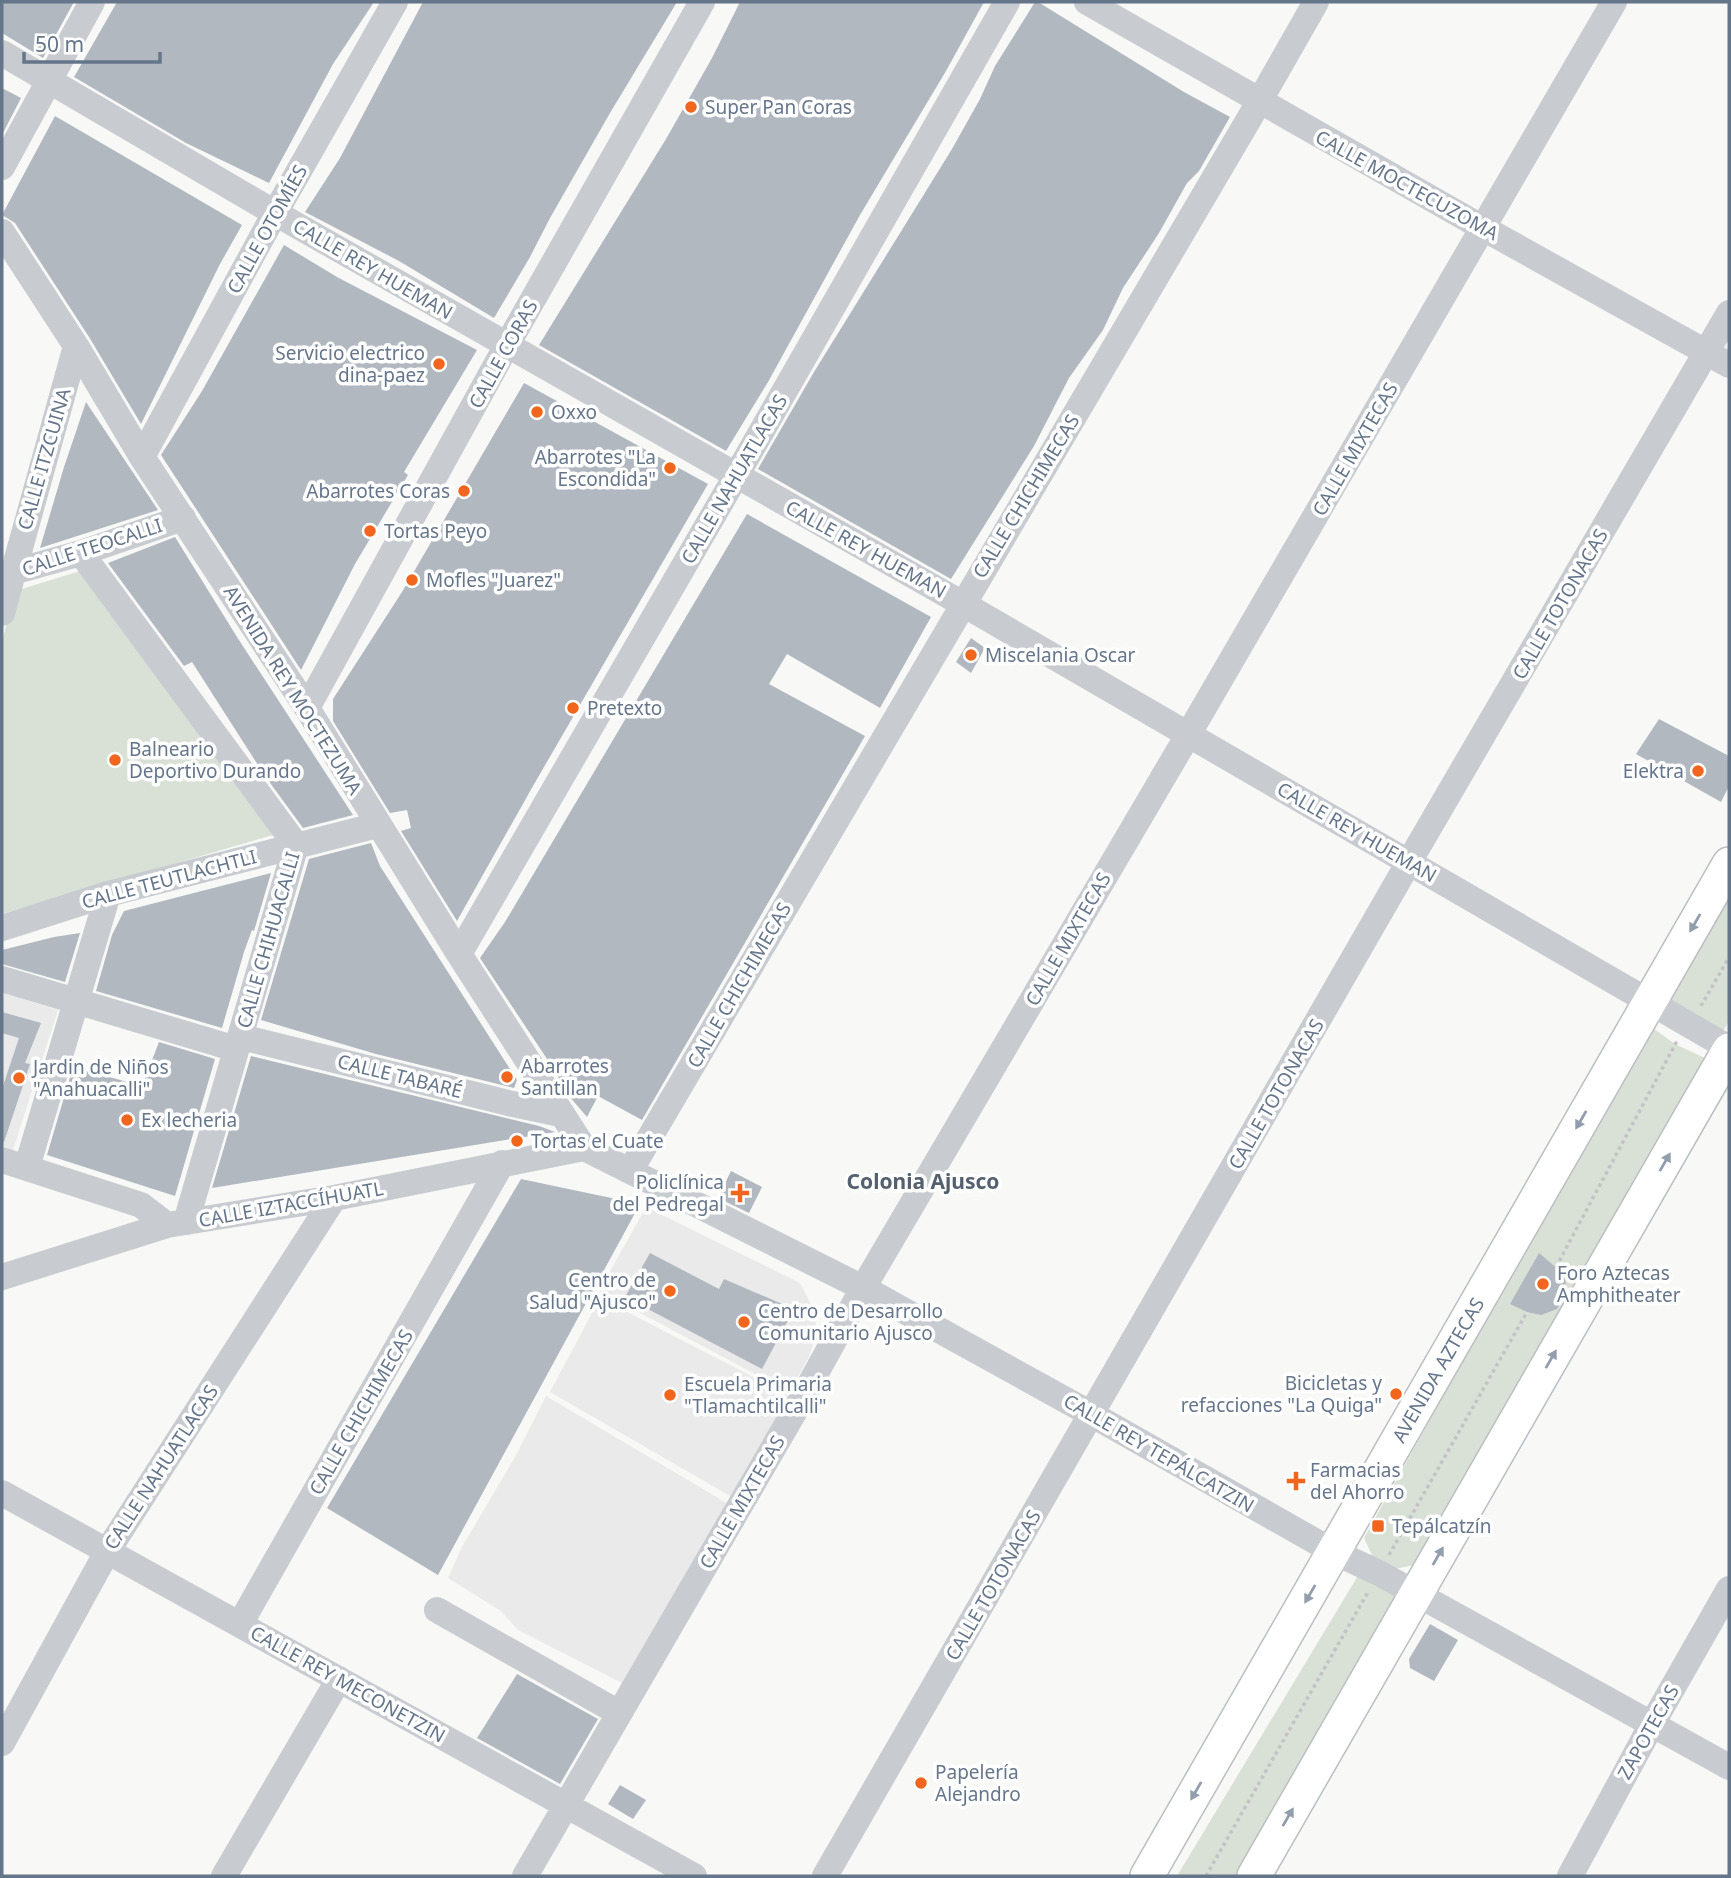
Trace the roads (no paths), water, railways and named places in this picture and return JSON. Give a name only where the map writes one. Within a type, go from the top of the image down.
[{"type":"main road","name":"AVENIDA AZTECAS","points":[[1147,1876],[1729,864]]},
{"type":"main road","points":[[1254,1876],[1729,1049]]},
{"type":"street","points":[[2,167],[92,2]]},
{"type":"street","name":"CALLE OTOMÍES","points":[[142,457],[275,213],[395,2]]},
{"type":"street","name":"CALLE CORAS","points":[[307,708],[507,345],[702,2]]},
{"type":"street","name":"CALLE NAHUATLACAS","points":[[459,954],[1007,2]]},
{"type":"street","name":"CALLE MOCTECUZOMA","points":[[1087,2],[1259,102],[1718,358]]},
{"type":"street","name":"CALLE CHICHIMECAS","points":[[630,1171],[1316,2]]},
{"type":"street","name":"CALLE MIXTECAS","points":[[524,1876],[863,1288],[1614,2]]},
{"type":"street","name":"CALLE REY HUEMAN","points":[[2,53],[275,213],[1650,1000],[1729,1049]]},
{"type":"street","name":"AVENIDA REY MOCTEZUMA","points":[[2,232],[76,346],[142,457],[307,708],[459,954],[584,1148]]},
{"type":"street","name":"CALLE TOTONACAS","points":[[825,1876],[1409,862],[1718,358],[1729,313]]},
{"type":"street","name":"CALLE ITZCUINA","points":[[2,613],[7,574],[76,346]]},
{"type":"street","name":"CALLE TEOCALLI","points":[[7,574],[81,553],[183,518]]},
{"type":"street","name":"CALLE CHIHUACALLI","points":[[81,553],[296,845],[239,1043],[176,1223]]},
{"type":"street","name":"CALLE TEUTLACHTLI","points":[[2,928],[108,894],[378,825]]},
{"type":"street","points":[[108,894],[76,1000],[14,1163],[141,1205],[176,1223]]},
{"type":"street","name":"CALLE TABARÉ","points":[[2,979],[239,1043],[560,1114]]},
{"type":"street","name":"CALLE REY TEPÁLCATZIN","points":[[584,1148],[863,1288],[1334,1552],[1379,1573],[1729,1767]]},
{"type":"street","name":"CALLE IZTACCÍHUATL","points":[[2,1277],[176,1223],[334,1198],[584,1148]]},
{"type":"street","name":"CALLE CHICHIMECAS","points":[[240,1624],[502,1163]]},
{"type":"street","name":"CALLE NAHUATLACAS","points":[[2,1742],[107,1550],[334,1198]]},
{"type":"street","name":"CALLE REY MECONETZIN","points":[[2,1493],[694,1876]]},
{"type":"street","name":"ZAPOTECAS","points":[[1570,1876],[1729,1589]]},
{"type":"street","points":[[437,1610],[620,1713]]},
{"type":"street","points":[[224,1876],[340,1679]]},
{"type":"place","name":"Super Pan Coras","points":[[691,107]]},
{"type":"place","name":"Servicio electrico dina-paez","points":[[439,364]]},
{"type":"place","name":"Oxxo","points":[[537,412]]},
{"type":"place","name":"Abarrotes \"La Escondida\"","points":[[670,468]]},
{"type":"place","name":"Abarrotes Coras","points":[[464,491]]},
{"type":"place","name":"Tortas Peyo","points":[[370,531]]},
{"type":"place","name":"Mofles \"Juarez\"","points":[[412,580]]},
{"type":"place","name":"Miscelania Oscar","points":[[971,655]]},
{"type":"place","name":"Pretexto","points":[[573,708]]},
{"type":"place","name":"Balneario Deportivo Durando","points":[[115,760]]},
{"type":"place","name":"Elektra","points":[[1698,771]]},
{"type":"place","name":"Abarrotes Santillan","points":[[507,1077]]},
{"type":"place","name":"Jardin de Niños \"Anahuacalli\"","points":[[19,1078]]},
{"type":"place","name":"Ex lecheria","points":[[127,1120]]},
{"type":"place","name":"Tortas el Cuate","points":[[517,1141]]},
{"type":"place","name":"Policlínica del Pedregal","points":[[740,1193]]},
{"type":"place","name":"Foro Aztecas Amphitheater","points":[[1543,1284]]},
{"type":"place","name":"Centro de Salud \"Ajusco\"","points":[[670,1291]]},
{"type":"place","name":"Centro de Desarrollo Comunitario Ajusco","points":[[744,1322]]},
{"type":"place","name":"Bicicletas y refacciones \"La Quiga\"","points":[[1396,1394]]},
{"type":"place","name":"Escuela Primaria \"Tlamachtilcalli\"","points":[[670,1395]]},
{"type":"place","name":"Farmacias del Ahorro","points":[[1296,1481]]},
{"type":"place","name":"Tepálcatzín","points":[[1378,1526]]},
{"type":"place","name":"Papelería Alejandro","points":[[921,1783]]},
{"type":"district","name":"Colonia Ajusco","points":[[923,1181]]}]
